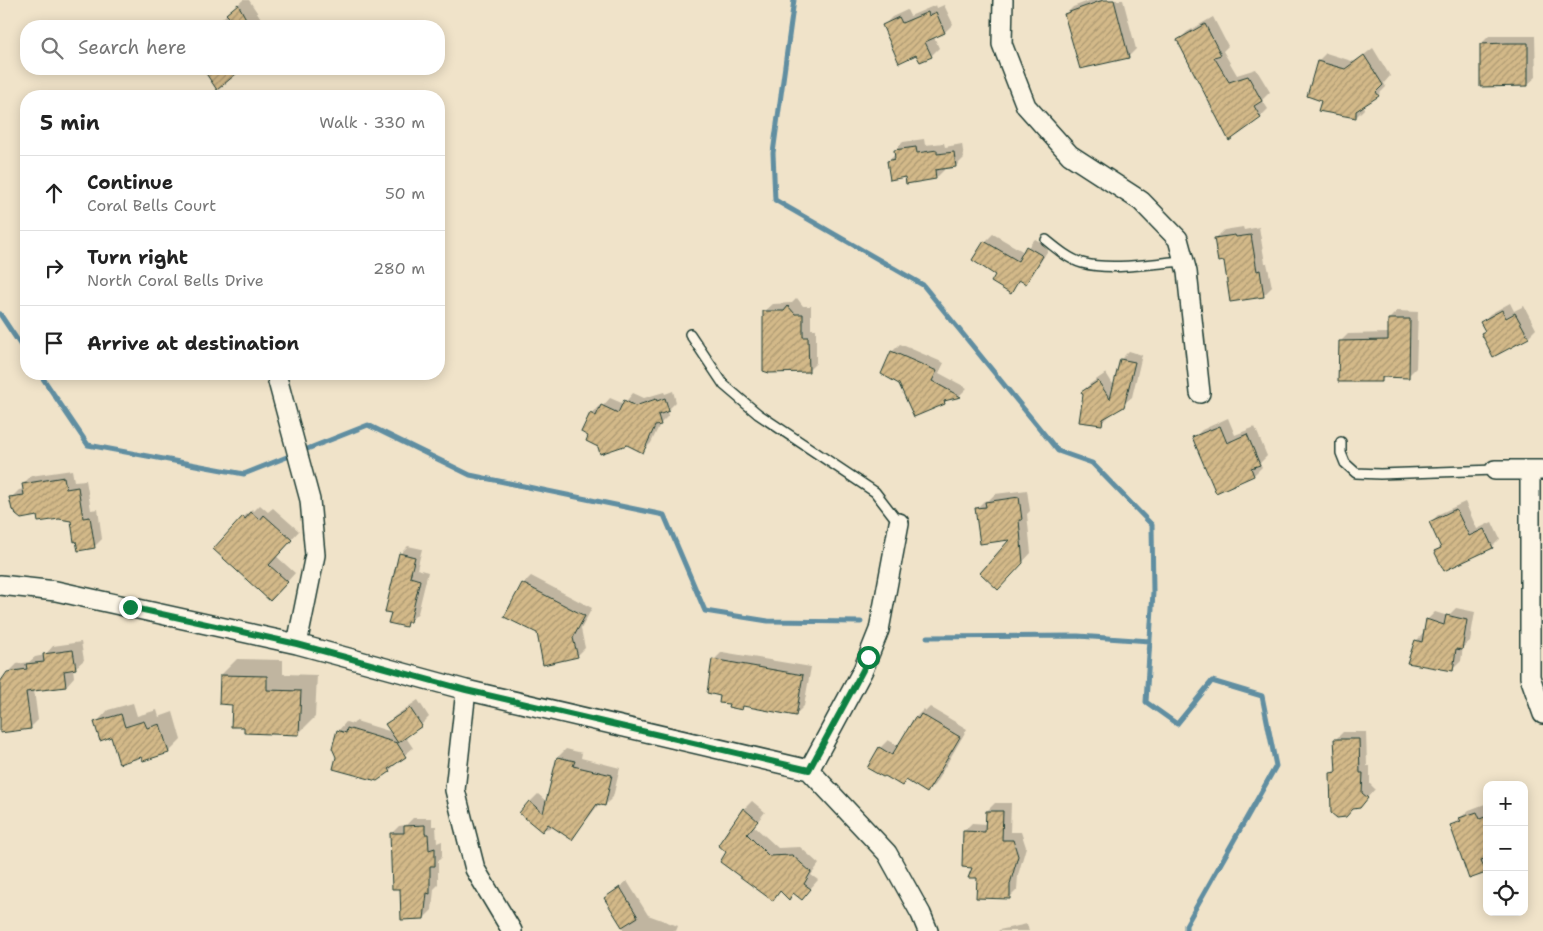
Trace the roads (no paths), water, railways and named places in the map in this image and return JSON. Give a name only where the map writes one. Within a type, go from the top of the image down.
[{"type":"street","points":[[1003,0],[1002,44],[1026,106],[1070,155],[1141,201],[1178,239],[1187,272],[1200,393]]},
{"type":"street","points":[[278,380],[310,500],[316,555],[297,644]]},
{"type":"street","points":[[1495,470],[1536,470],[1530,677],[1543,714]]},
{"type":"street","points":[[809,770],[863,670],[878,630],[899,524]]},
{"type":"street","points":[[0,586],[56,591],[297,644],[466,690],[809,770],[887,853],[922,914],[928,931]]},
{"type":"street","points":[[466,690],[454,790],[476,869],[512,931]]},
{"type":"lane","points":[[1046,240],[1064,254],[1082,263],[1112,266],[1184,261]]},
{"type":"lane","points":[[690,334],[724,385],[758,414],[876,492],[899,524]]},
{"type":"lane","points":[[1341,442],[1341,453],[1345,463],[1356,473],[1380,474],[1495,470]]},
{"type":"waterway","points":[[794,0],[773,153],[775,200],[923,285],[1058,451],[1092,463],[1152,525],[1153,592],[1146,702],[1177,724],[1212,681],[1262,696],[1276,766],[1186,925],[1186,931]]},
{"type":"waterway","points":[[0,314],[20,344]]},
{"type":"waterway","points":[[44,380],[88,445],[244,474],[368,425],[470,475],[664,515],[705,611],[768,621],[861,622]]},
{"type":"waterway","points":[[927,637],[1078,636],[1150,641]]}]
